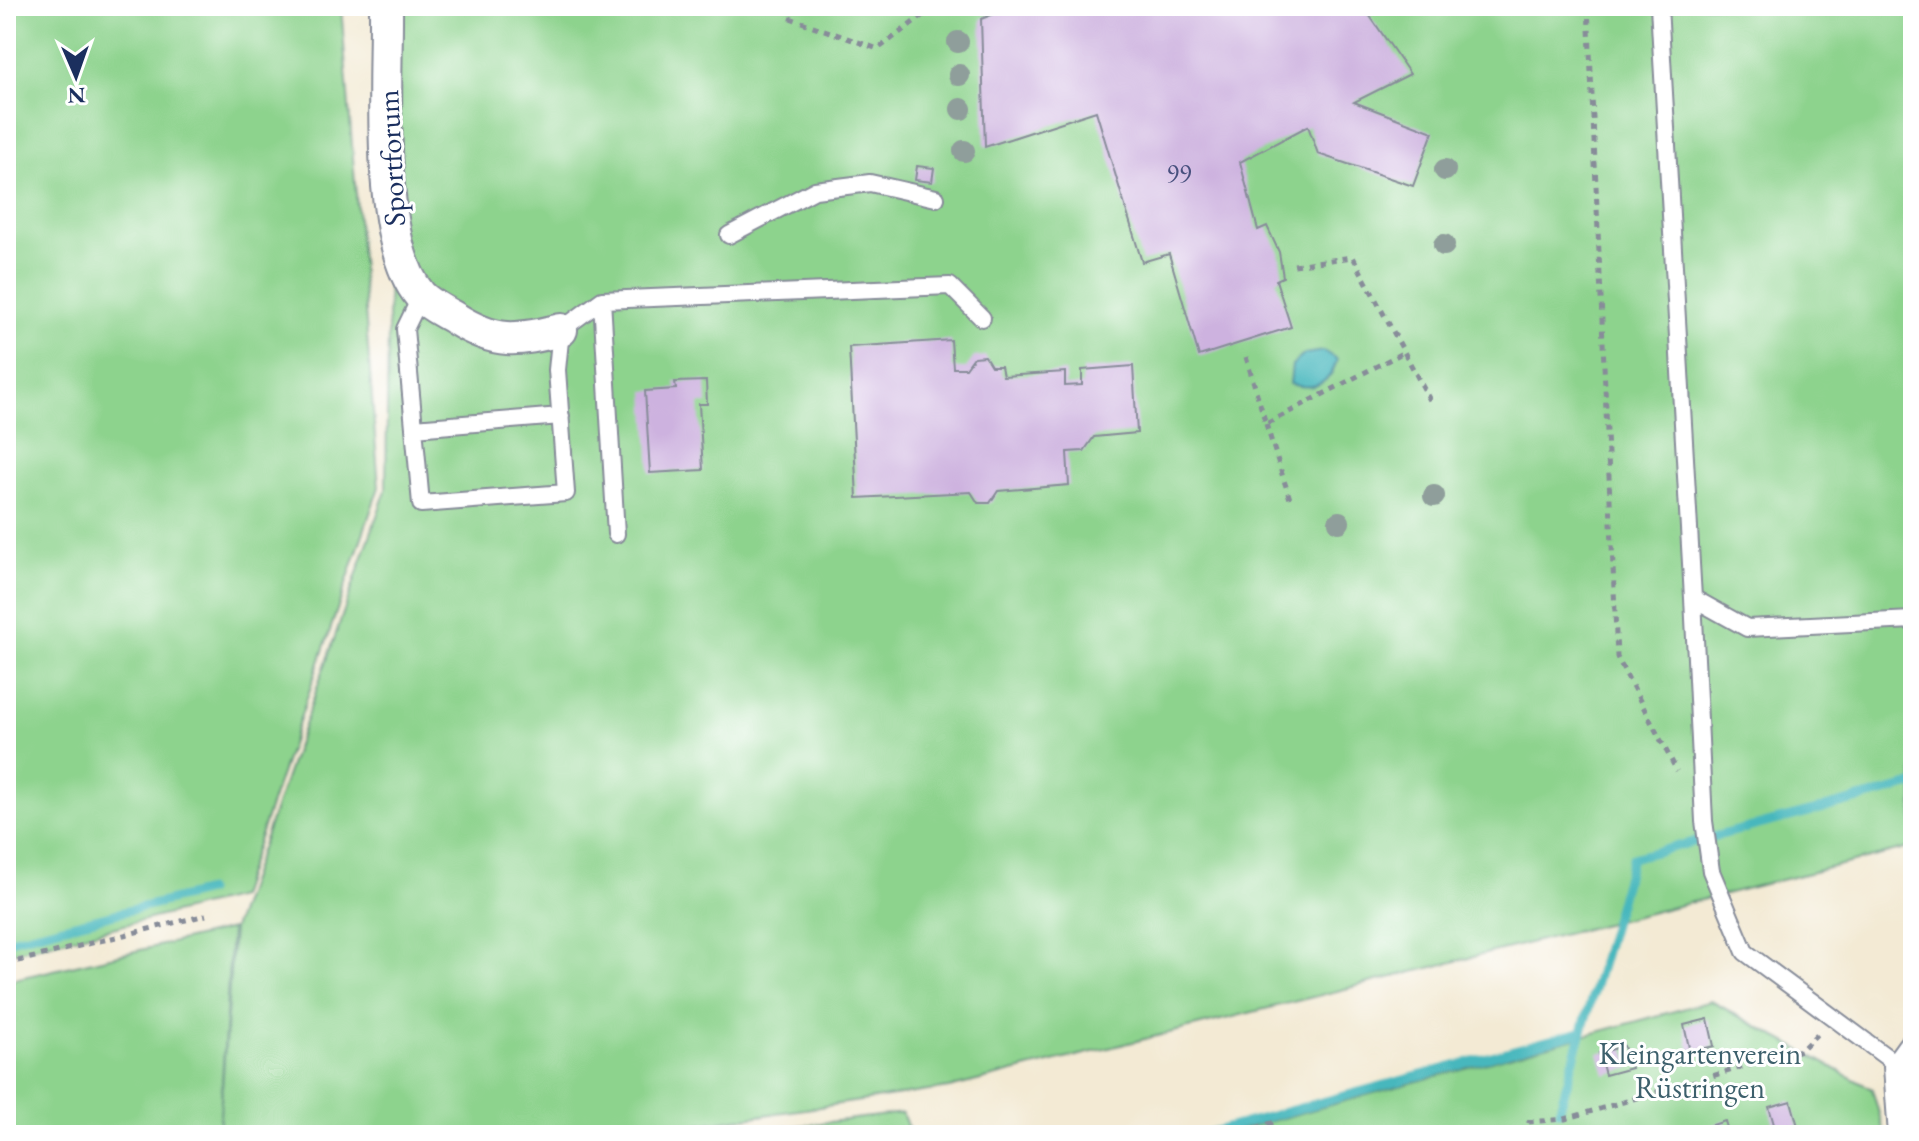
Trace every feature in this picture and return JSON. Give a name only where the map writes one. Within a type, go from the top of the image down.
[{"type":"street","name":"Sportforum","points":[[386,6],[389,182],[396,243],[421,296]]},
{"type":"street","points":[[421,296],[472,329],[517,341],[561,330]]},
{"type":"street","points":[[1905,1135],[1906,1058]]},
{"type":"lane","points":[[1659,6],[1705,824],[1711,871],[1745,952],[1832,1018],[1906,1058]]},
{"type":"lane","points":[[729,235],[815,190],[870,183],[936,198]]},
{"type":"lane","points":[[421,296],[405,329],[421,504],[566,493],[557,370],[561,330],[602,300],[950,286],[982,318]]},
{"type":"lane","points":[[602,300],[616,534]]},
{"type":"lane","points":[[414,428],[561,416]]},
{"type":"lane","points":[[1693,598],[1747,628],[1913,620]]},
{"type":"path","points":[[790,18],[878,49],[935,6]]},
{"type":"path","points":[[1588,6],[1617,657],[1705,824]]},
{"type":"path","points":[[1294,265],[1353,257],[1432,404]]},
{"type":"path","points":[[1266,424],[1404,352]]},
{"type":"path","points":[[1246,357],[1290,499]]},
{"type":"path","points":[[6,964],[206,915]]},
{"type":"path","points":[[1526,1135],[1529,1122],[1565,1119],[1801,1050],[1832,1018]]},
{"type":"path","points":[[1233,1135],[1275,1122]]},
{"type":"green space","points":[[6,6],[341,6],[379,487],[239,897],[6,954]]},
{"type":"green space","points":[[392,6],[1913,6],[1913,847],[949,1088],[628,1135],[6,1135],[6,981],[231,929],[219,1132],[233,929],[386,490]]},
{"type":"green space","name":"Kleingartenverein Rüstringen","points":[[1711,1001],[1872,1089],[1885,1135],[1220,1135]]},
{"type":"green space","points":[[902,1113],[911,1135],[724,1135]]},
{"type":"water","points":[[1323,351],[1337,359],[1326,380],[1307,387],[1290,384],[1292,365],[1305,354]]},
{"type":"building","points":[[1014,6],[1363,6],[1410,74],[1354,102],[1433,132],[1413,186],[1318,154],[1308,126],[1240,162],[1258,230],[1267,226],[1279,252],[1283,277],[1276,280],[1291,327],[1199,356],[1169,254],[1142,262],[1096,111],[985,147],[981,19]]},
{"type":"building","points":[[917,166],[934,168],[932,182],[915,180]]},
{"type":"building","points":[[951,340],[953,368],[966,368],[974,357],[985,356],[991,366],[1001,366],[1003,376],[1065,372],[1065,386],[1082,385],[1082,370],[1133,366],[1137,433],[1094,437],[1084,451],[1067,452],[1069,485],[998,491],[990,503],[978,503],[971,492],[857,498],[849,347]]},
{"type":"building","points":[[706,381],[707,404],[699,404],[703,470],[650,473],[645,391],[676,389],[675,382]]},
{"type":"building","points":[[1708,1019],[1714,1046],[1690,1052],[1684,1025]]},
{"type":"building","points":[[1624,1046],[1631,1068],[1605,1075],[1599,1053]]},
{"type":"building","points":[[1791,1101],[1799,1130],[1777,1135],[1769,1107]]},
{"type":"building","points":[[1725,1121],[1729,1135],[1702,1135],[1700,1129]]},
{"type":"waterway","points":[[1559,1111],[1632,858],[1913,785]]},
{"type":"waterway","points":[[6,941],[207,891]]},
{"type":"waterway","points":[[1201,1135],[1580,1032]]},
{"type":"waterway","points":[[1552,1135],[1555,1128]]}]
